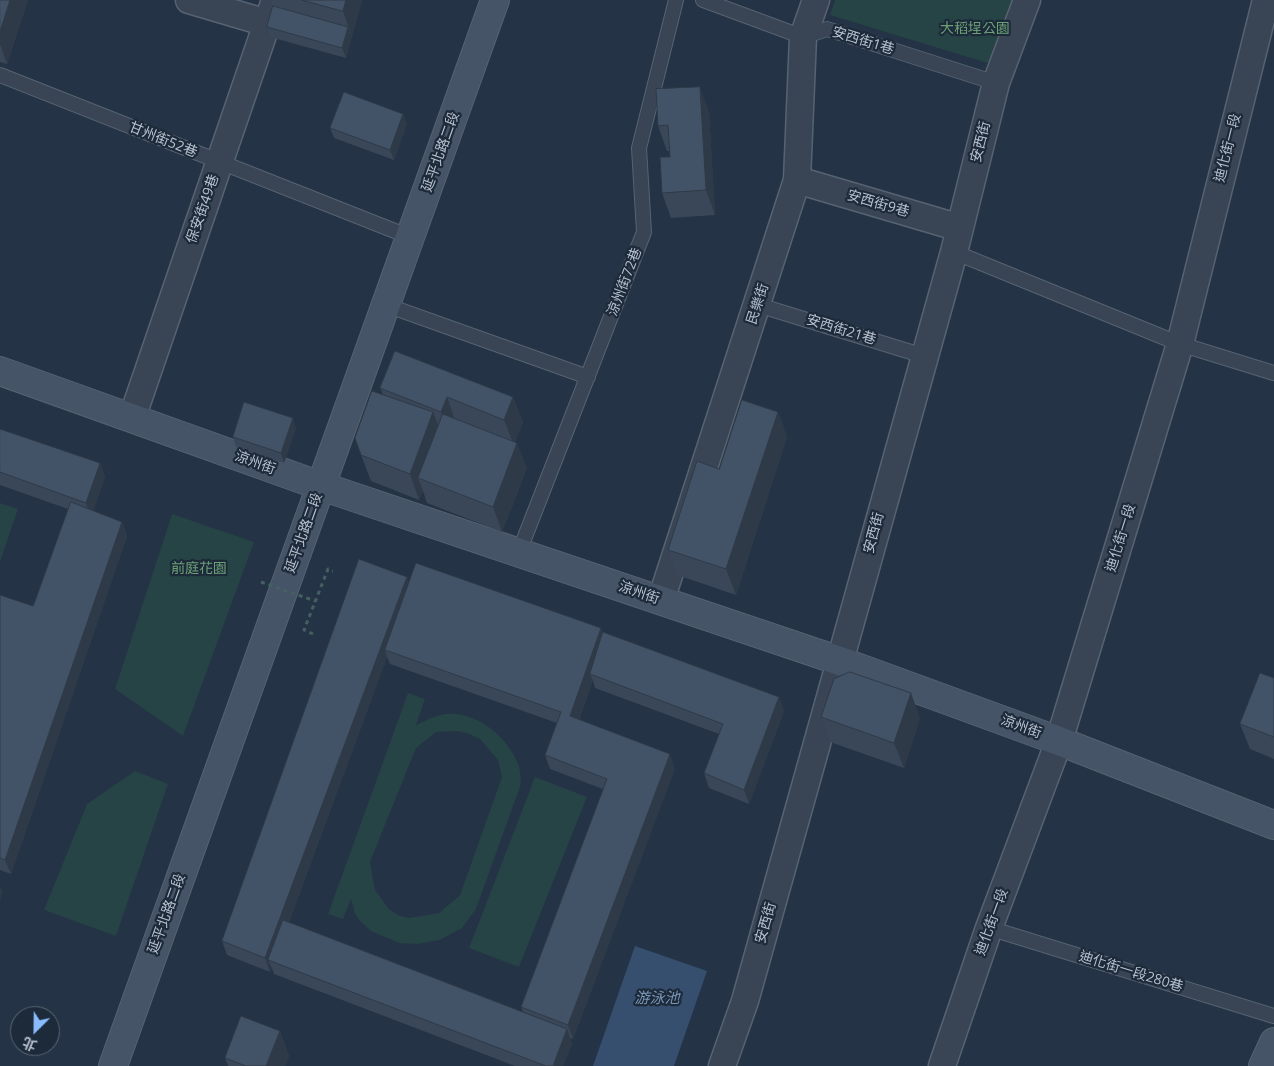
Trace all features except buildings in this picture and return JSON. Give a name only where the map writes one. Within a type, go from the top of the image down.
[{"type":"street","points":[[189,0],[271,12]]},
{"type":"street","name":"延平北路二段","points":[[113,1066],[496,0]]},
{"type":"street","name":"民樂街","points":[[661,600],[797,180],[803,37],[816,0]]},
{"type":"street","name":"安西街","points":[[722,1066],[745,1001],[840,661],[957,240],[996,83],[1027,0]]},
{"type":"street","name":"迪化街一段","points":[[942,1066],[989,928],[1059,741],[1180,344],[1266,0]]},
{"type":"street","name":"保安街49巷","points":[[132,418],[271,12]]},
{"type":"street","name":"安西街9巷","points":[[797,180],[957,240]]},
{"type":"street","name":"涼州街","points":[[0,371],[321,486],[840,661],[1059,741],[1274,825]]},
{"type":"street","points":[[1262,1066],[1274,1042]]},
{"type":"lane","name":"涼州街72巷","points":[[520,552],[644,232],[639,148],[676,0]]},
{"type":"lane","points":[[703,0],[803,37]]},
{"type":"lane","name":"安西街1巷","points":[[803,37],[827,29],[996,83]]},
{"type":"lane","name":"甘州街52巷","points":[[0,75],[410,237]]},
{"type":"lane","points":[[957,240],[1180,344],[1274,373]]},
{"type":"lane","points":[[386,305],[588,377]]},
{"type":"lane","name":"安西街21巷","points":[[758,305],[924,356]]},
{"type":"lane","name":"迪化街一段280巷","points":[[989,928],[1274,1016]]},
{"type":"path","points":[[313,634],[304,630],[328,569],[333,571]]},
{"type":"path","points":[[261,582],[314,601]]},
{"type":"green space","name":"大稻埕公園","points":[[835,0],[1016,0],[994,65],[830,15]]},
{"type":"green space","points":[[0,503],[18,509],[0,562]]},
{"type":"green space","name":"前庭花園","points":[[172,514],[254,542],[183,736],[115,689]]},
{"type":"green space","points":[[408,693],[425,699],[416,725],[441,715],[457,714],[479,721],[499,735],[518,764],[521,784],[476,909],[462,928],[440,940],[417,944],[399,943],[371,931],[360,921],[355,914],[351,899],[343,919],[328,914]],"holes":[[[456,731],[467,733],[480,739],[498,760],[502,777],[460,895],[439,913],[409,918],[398,915],[389,909],[375,890],[370,862],[416,748],[436,732]]]},
{"type":"green space","points":[[135,771],[168,784],[116,936],[44,910],[87,804]]},
{"type":"green space","points":[[535,777],[587,797],[519,967],[469,948]]},
{"type":"water","name":"游泳池","points":[[635,946],[707,971],[674,1066],[593,1066]]}]
